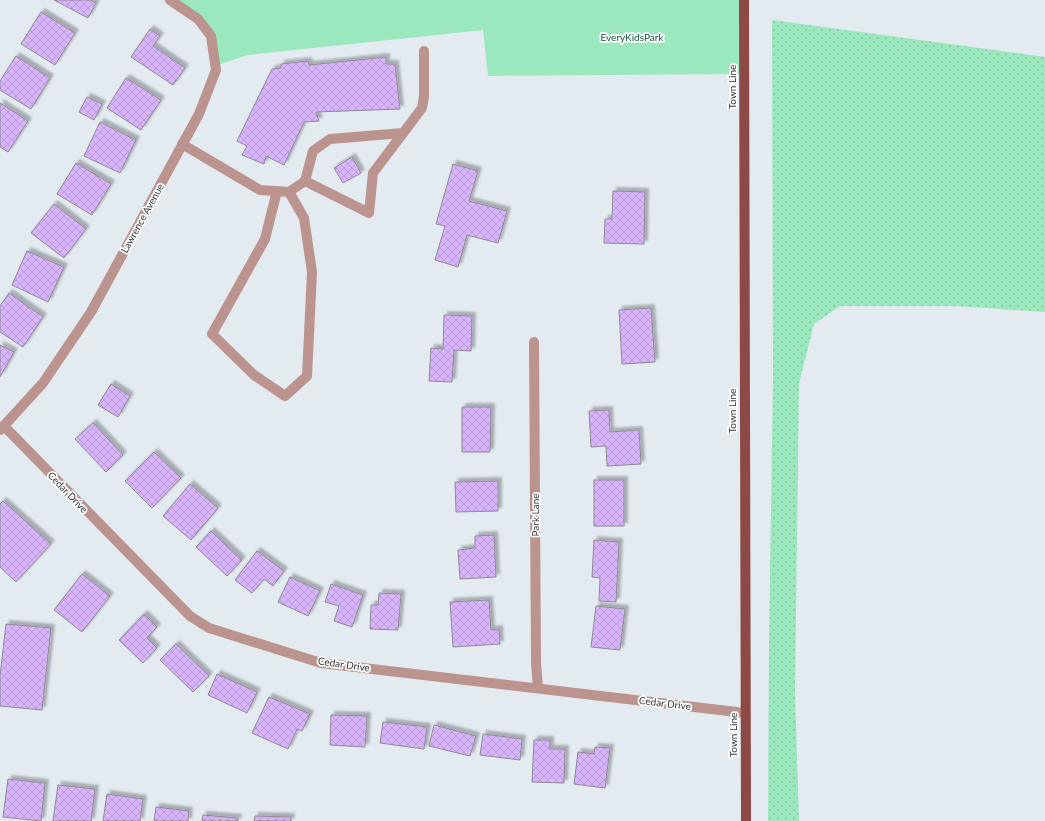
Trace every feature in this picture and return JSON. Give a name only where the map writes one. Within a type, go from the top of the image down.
[{"type":"main road","name":"Town Line","points":[[744,4],[746,821]]},
{"type":"street","name":"Lawrence Avenue","points":[[2,428],[43,383],[91,312],[199,114],[216,70],[211,36],[198,19],[170,0]]},
{"type":"street","points":[[305,181],[369,213],[373,173],[422,108],[424,96],[424,51]]},
{"type":"street","points":[[182,144],[260,190],[289,192],[305,181],[313,152],[330,139],[403,133]]},
{"type":"street","points":[[277,192],[265,239],[212,334],[254,375],[285,396],[307,376],[312,272],[304,218],[289,192]]},
{"type":"street","name":"Park Lane","points":[[534,342],[536,656],[538,688]]},
{"type":"street","name":"Cedar Drive","points":[[2,428],[190,616],[209,628],[321,663],[745,713]]},
{"type":"green space","name":"EveryKidsPark","points":[[177,0],[740,0],[739,74],[488,76],[483,30],[248,55],[220,64],[215,34],[200,16]]},
{"type":"green space","points":[[772,20],[1045,57],[1045,312],[957,306],[840,306],[814,324],[799,383],[795,693],[799,821],[768,821],[773,379]]},
{"type":"building","points":[[54,0],[90,0],[96,3],[88,18]]},
{"type":"building","points":[[41,12],[75,33],[55,65],[21,44]]},
{"type":"building","points":[[150,29],[160,36],[153,46],[185,68],[173,85],[131,57]]},
{"type":"building","points":[[16,56],[50,78],[31,109],[0,90],[0,81]]},
{"type":"building","points":[[386,57],[386,64],[395,64],[400,109],[316,112],[319,121],[304,122],[284,165],[266,156],[264,164],[242,155],[247,146],[237,141],[272,69],[281,68],[281,64],[308,61],[309,65]]},
{"type":"building","points":[[126,78],[161,100],[141,130],[107,108]]},
{"type":"building","points":[[87,97],[102,104],[94,120],[79,112]]},
{"type":"building","points":[[0,103],[28,121],[8,152],[0,147]]},
{"type":"building","points":[[100,122],[136,140],[120,173],[84,156]]},
{"type":"building","points":[[352,157],[361,173],[343,183],[334,168]]},
{"type":"building","points":[[76,163],[111,184],[92,215],[57,194]]},
{"type":"building","points":[[453,164],[478,171],[469,201],[507,211],[498,243],[467,235],[458,267],[435,260],[445,226],[436,224]]},
{"type":"building","points":[[613,191],[645,192],[644,244],[604,243],[605,219],[612,219]]},
{"type":"building","points":[[54,204],[86,229],[64,258],[31,233]]},
{"type":"building","points":[[27,251],[64,267],[48,302],[12,285]]},
{"type":"building","points":[[9,293],[43,317],[23,347],[0,332],[0,306]]},
{"type":"building","points":[[651,308],[655,362],[622,364],[619,310]]},
{"type":"building","points":[[444,315],[472,316],[471,351],[454,350],[452,382],[429,381],[431,348],[443,349]]},
{"type":"building","points":[[0,345],[14,352],[0,377]]},
{"type":"building","points":[[111,384],[130,396],[118,417],[98,405]]},
{"type":"building","points":[[462,407],[491,407],[490,452],[462,452]]},
{"type":"building","points":[[609,410],[610,432],[639,430],[641,464],[607,466],[606,446],[591,447],[589,411]]},
{"type":"building","points":[[93,423],[123,455],[106,472],[75,439]]},
{"type":"building","points":[[154,452],[181,478],[152,508],[125,481]]},
{"type":"building","points":[[594,480],[624,480],[624,526],[594,526]]},
{"type":"building","points":[[498,481],[498,511],[456,512],[455,482]]},
{"type":"building","points":[[190,484],[218,508],[191,540],[163,516]]},
{"type":"building","points":[[3,501],[51,544],[16,582],[0,567],[0,504]]},
{"type":"building","points":[[211,531],[242,560],[227,576],[196,547]]},
{"type":"building","points":[[494,535],[496,577],[460,579],[458,550],[475,548],[475,536]]},
{"type":"building","points":[[594,540],[619,542],[616,602],[599,601],[600,578],[592,577]]},
{"type":"building","points":[[257,551],[284,571],[273,586],[264,579],[252,593],[235,580]]},
{"type":"building","points":[[82,574],[110,596],[82,632],[54,610]]},
{"type":"building","points":[[290,577],[320,591],[308,616],[278,602]]},
{"type":"building","points":[[331,584],[363,595],[352,627],[334,621],[339,606],[325,602]]},
{"type":"building","points":[[379,593],[401,594],[398,630],[370,629],[371,605],[378,605]]},
{"type":"building","points":[[489,600],[491,630],[499,629],[500,644],[453,647],[450,602]]},
{"type":"building","points":[[596,606],[625,609],[620,650],[591,647]]},
{"type":"building","points":[[144,614],[157,627],[147,638],[157,648],[143,663],[119,640]]},
{"type":"building","points":[[6,624],[51,628],[42,710],[0,706],[0,676]]},
{"type":"building","points":[[176,644],[209,676],[193,692],[160,660]]},
{"type":"building","points":[[217,674],[257,692],[247,713],[208,695]]},
{"type":"building","points":[[269,697],[310,714],[302,731],[297,729],[288,749],[252,733]]},
{"type":"building","points":[[331,715],[367,716],[365,747],[330,745]]},
{"type":"building","points":[[383,722],[427,727],[424,749],[380,743]]},
{"type":"building","points":[[434,725],[476,736],[470,756],[429,746]]},
{"type":"building","points":[[483,734],[522,739],[520,760],[480,755]]},
{"type":"building","points":[[534,740],[550,740],[550,749],[565,749],[564,783],[532,782]]},
{"type":"building","points":[[595,747],[610,748],[605,788],[574,784],[578,752],[594,754]]},
{"type":"building","points":[[8,779],[45,783],[41,821],[3,817]]},
{"type":"building","points":[[58,785],[95,789],[91,821],[53,821]]},
{"type":"building","points":[[107,794],[143,799],[140,821],[103,821]]},
{"type":"building","points":[[156,807],[189,811],[188,821],[154,821]]},
{"type":"building","points":[[203,815],[238,818],[238,821],[202,821]]},
{"type":"building","points":[[255,816],[291,817],[291,821],[254,821]]}]
